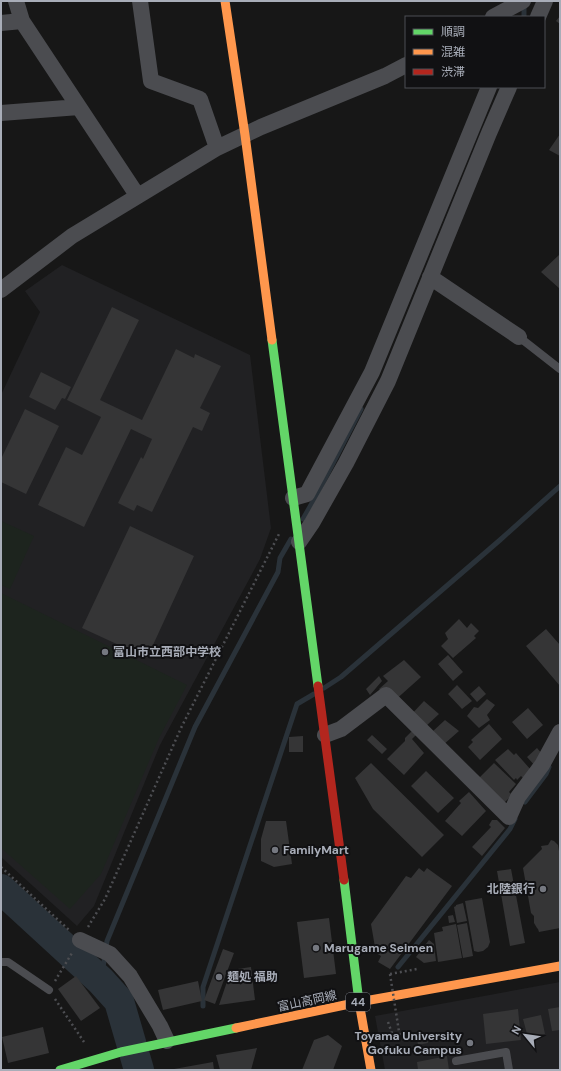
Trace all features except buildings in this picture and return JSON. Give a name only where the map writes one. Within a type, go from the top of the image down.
[{"type":"street","points":[[16,1],[22,21],[80,107],[137,196]]},
{"type":"street","points":[[140,1],[151,81],[200,99],[216,148]]},
{"type":"street","points":[[225,1],[245,135],[359,1002],[371,1070]]},
{"type":"street","points":[[538,16],[545,1]]},
{"type":"street","points":[[495,16],[515,6]]},
{"type":"street","points":[[1,23],[22,21]]},
{"type":"street","points":[[1,290],[72,236],[216,148],[261,127],[385,76],[405,65]]},
{"type":"street","points":[[294,506],[307,494],[372,372],[489,88]]},
{"type":"street","points":[[299,542],[312,523],[346,463],[388,381],[508,88]]},
{"type":"street","points":[[1,113],[80,107]]},
{"type":"street","points":[[430,278],[519,337]]},
{"type":"street","points":[[325,735],[341,729],[386,695],[509,817],[518,797],[542,765],[560,732]]},
{"type":"street","points":[[79,941],[105,952],[130,976],[160,1026],[162,1042]]},
{"type":"street","name":"富山高岡線","points":[[60,1070],[121,1052],[162,1042],[359,1002],[560,966]]},
{"type":"lane","points":[[519,337],[560,369]]},
{"type":"lane","points":[[1,962],[8,962],[50,990]]},
{"type":"lane","points":[[456,1061],[506,1052],[509,1070]]},
{"type":"path","points":[[1,867],[79,941],[105,899],[181,728],[279,533]]},
{"type":"path","points":[[66,963],[50,990],[84,1042]]},
{"type":"path","points":[[388,1022],[394,1039],[400,1038],[390,974],[417,969]]},
{"type":"shaded area","name":"富山市立西部中学校","points":[[62,265],[250,355],[271,528],[260,559],[160,745],[94,906],[77,926],[1,857],[1,395],[40,312],[25,291]]},
{"type":"shaded area","points":[[1,521],[34,536],[10,589],[1,585]]},
{"type":"shaded area","points":[[1,593],[187,685],[159,738],[101,874],[70,909],[1,848]]},
{"type":"shaded area","name":"Toyama University Gofuku Campus","points":[[560,982],[560,1070],[385,1070],[375,1016]]},
{"type":"waterway","points":[[524,4],[524,16]]},
{"type":"waterway","points":[[303,519],[361,409]]},
{"type":"waterway","points":[[324,688],[341,677],[500,540],[560,486]]},
{"type":"waterway","points":[[101,981],[107,941],[195,727],[278,572],[280,558],[291,539]]},
{"type":"waterway","points":[[203,1006],[203,987],[297,704],[314,694]]},
{"type":"waterway","points":[[525,802],[546,774],[549,767]]},
{"type":"waterway","points":[[398,967],[510,829],[515,819]]},
{"type":"waterway","points":[[1,889],[101,981],[119,1001],[139,1070]]},
{"type":"traffic: fast","points":[[272,340],[318,686]]},
{"type":"traffic: fast","points":[[344,880],[359,1002]]},
{"type":"traffic: fast","points":[[60,1070],[121,1052],[236,1028]]},
{"type":"traffic: slow","points":[[225,1],[245,135],[272,340]]},
{"type":"traffic: slow","points":[[236,1028],[359,1002],[560,966]]},
{"type":"traffic: slow","points":[[359,1002],[371,1070]]},
{"type":"traffic: jam","points":[[318,686],[344,880]]},
{"type":"place","name":"富山市立西部中学校","points":[[105,652]]},
{"type":"place","name":"FamilyMart","points":[[275,850]]},
{"type":"place","name":"北陸銀行","points":[[543,889]]},
{"type":"place","name":"Marugame Seimen","points":[[316,948]]},
{"type":"place","name":"麺処 福助","points":[[219,977]]},
{"type":"place","name":"Toyama University Gofuku Campus","points":[[470,1043]]}]
